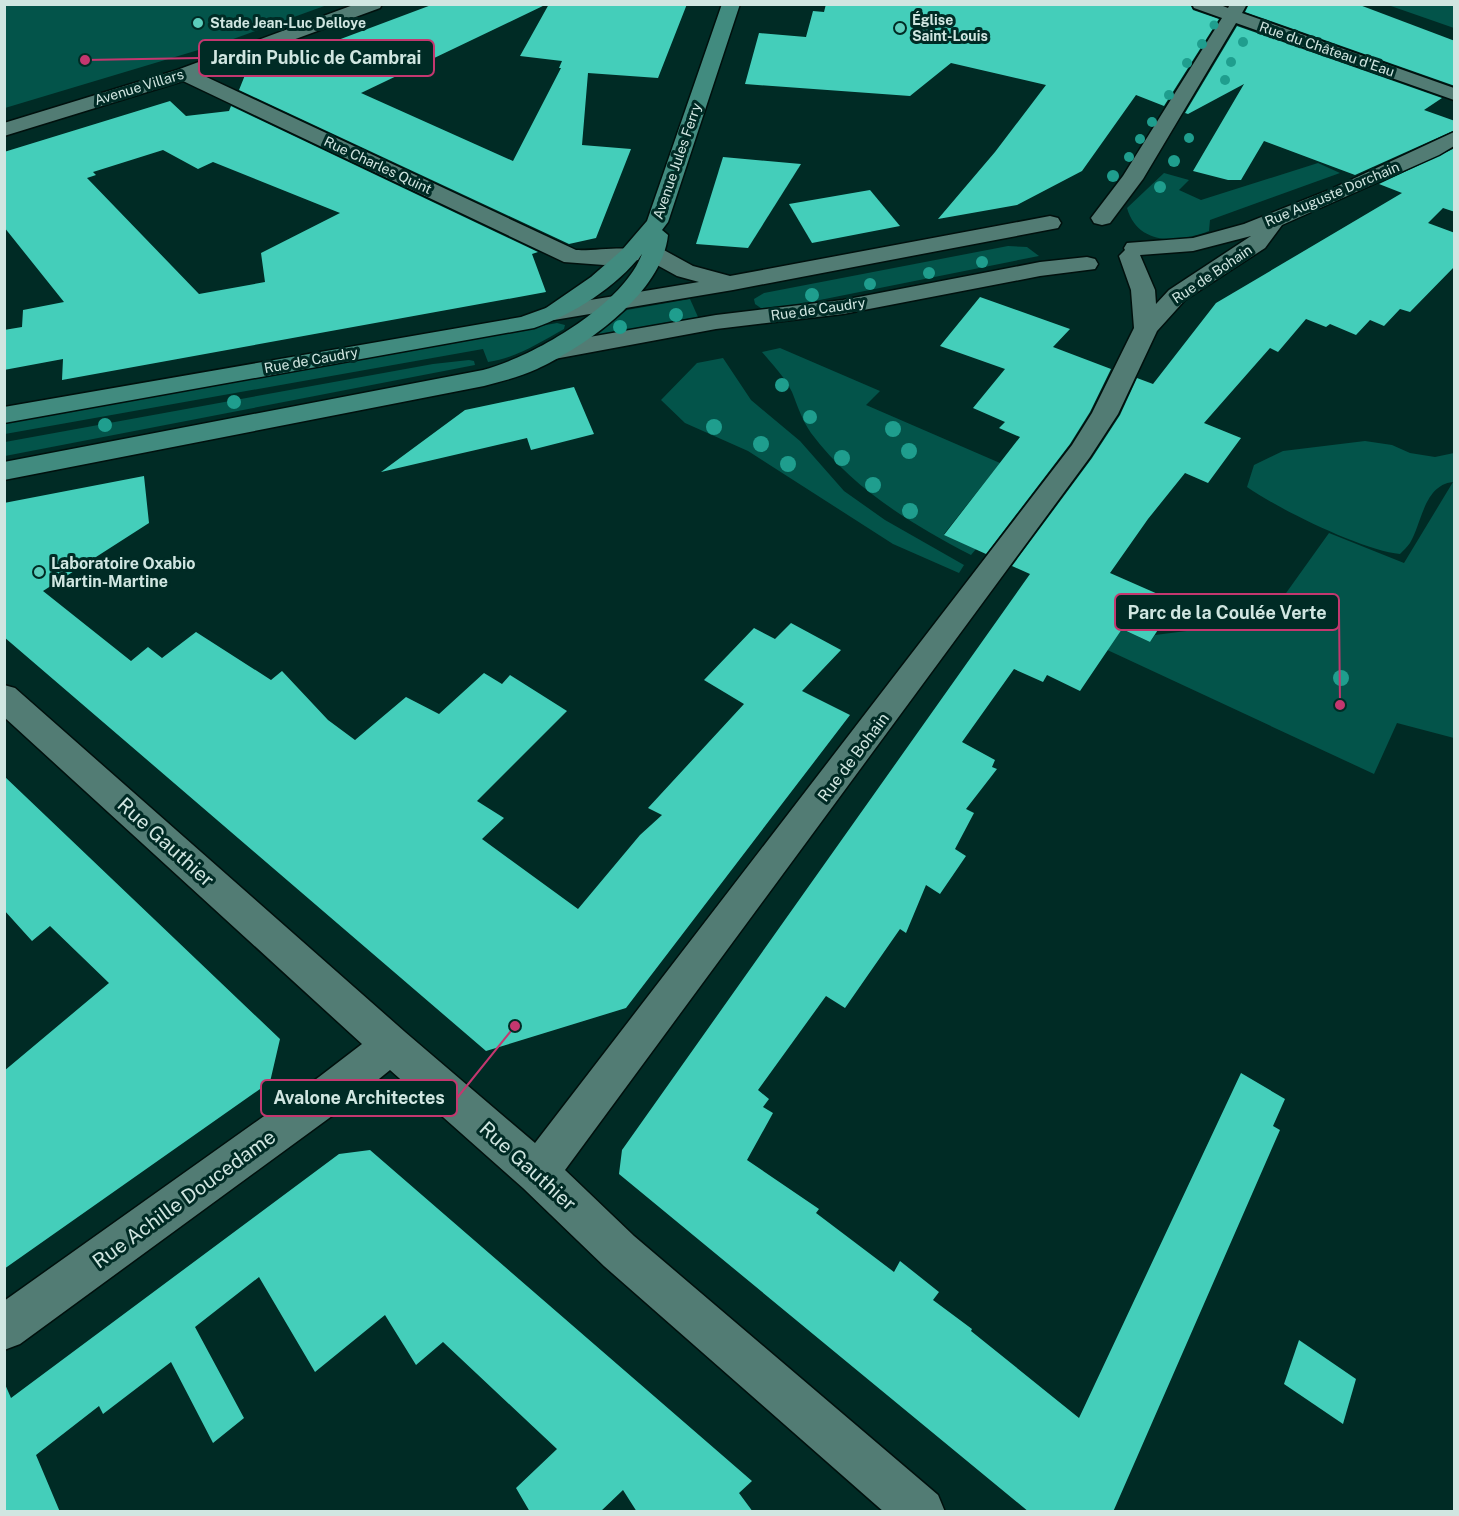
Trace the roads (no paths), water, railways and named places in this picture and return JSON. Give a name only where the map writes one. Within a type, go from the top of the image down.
[{"type":"main road","name":"Avenue Jules Ferry","points":[[554,313],[585,292],[630,255],[657,222],[731,4]]},
{"type":"main road","points":[[616,303],[638,280],[654,254],[657,222]]},
{"type":"main road","name":"Rue de Caudry","points":[[4,471],[484,378],[511,370],[549,352],[616,303]]},
{"type":"main road","name":"Rue de Caudry","points":[[4,415],[526,323],[554,313]]},
{"type":"street","name":"Avenue Villars","points":[[4,130],[184,74],[374,4]]},
{"type":"street","name":"Rue du Château d'Eau","points":[[1200,4],[1236,10],[1455,94]]},
{"type":"street","points":[[1102,228],[1236,10]]},
{"type":"street","name":"Rue Charles Quint","points":[[184,74],[572,257],[604,258],[630,255]]},
{"type":"street","name":"Rue Auguste Dorchain","points":[[1102,228],[1181,248],[1276,219],[1429,153],[1455,138]]},
{"type":"street","name":"Rue de Bohain","points":[[538,1173],[1082,451],[1105,414],[1146,328],[1177,295],[1257,243],[1276,219]]},
{"type":"street","points":[[1087,264],[1065,259],[1049,249],[1042,237],[1044,229],[1102,228]]},
{"type":"street","points":[[1102,228],[1143,290],[1146,328]]},
{"type":"street","name":"Rue de Caudry","points":[[549,352],[716,322],[873,302],[1040,269],[1115,263],[1102,228],[733,283],[554,313]]},
{"type":"street","name":"Rue de Caudry","points":[[654,254],[685,271],[733,283]]},
{"type":"street","points":[[572,257],[580,268],[585,292]]},
{"type":"street","name":"Rue Gauthier","points":[[4,697],[538,1173],[619,1251],[921,1512]]},
{"type":"street","name":"Rue Achille Doucedame","points":[[4,1329],[333,1091],[392,1045]]},
{"type":"place","name":"Stade Jean-Luc Delloye","points":[[198,23]]},
{"type":"place","name":"Église Saint-Louis","points":[[900,28]]},
{"type":"place","name":"Jardin Public de Cambrai","points":[[85,60]]},
{"type":"place","name":"Laboratoire Oxabio Martin-Martine","points":[[39,572]]},
{"type":"place","name":"Parc de la Coulée Verte","points":[[1340,705]]},
{"type":"place","name":"Avalone Architectes","points":[[515,1026]]}]
